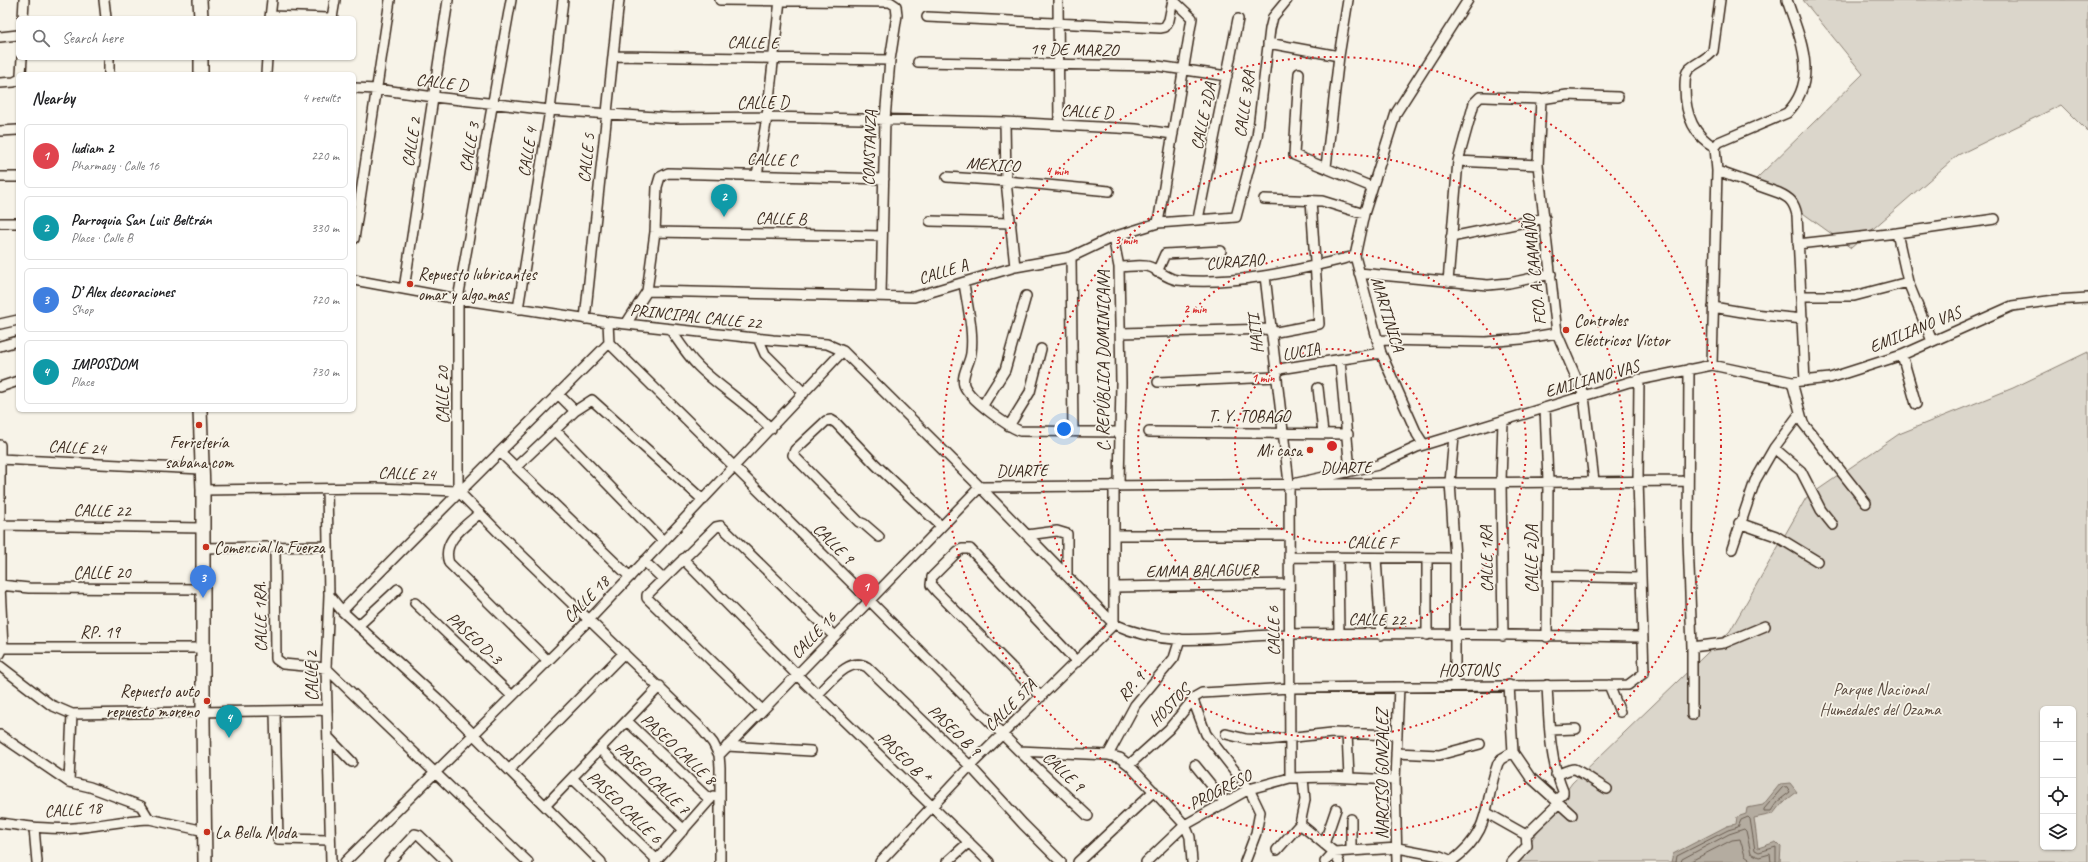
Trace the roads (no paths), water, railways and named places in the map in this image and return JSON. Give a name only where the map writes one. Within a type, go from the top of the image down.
[{"type":"main road","points":[[200,0],[201,16]]},
{"type":"main road","points":[[201,60],[201,72]]},
{"type":"main road","points":[[200,412],[201,469],[203,490],[205,862]]},
{"type":"street","points":[[24,0],[24,16]]},
{"type":"street","points":[[104,0],[106,16]]},
{"type":"street","points":[[271,16],[272,0]]},
{"type":"street","points":[[332,16],[335,0]]},
{"type":"street","points":[[356,226],[390,0]]},
{"type":"street","name":"CALLE 2","points":[[404,289],[448,0]]},
{"type":"street","name":"CALLE 3","points":[[458,299],[511,0]]},
{"type":"street","name":"CALLE 4","points":[[518,309],[550,110],[563,0]]},
{"type":"street","name":"CALLE 5","points":[[586,319],[606,114],[615,56],[619,0]]},
{"type":"street","points":[[720,0],[780,1],[767,117],[757,175]]},
{"type":"street","points":[[1058,0],[1059,125]]},
{"type":"street","points":[[927,17],[1058,22],[1152,28],[1165,27],[1170,20],[1173,0]]},
{"type":"street","points":[[1158,223],[1192,18],[1173,0]]},
{"type":"street","name":"CALLE 3RA","points":[[1237,216],[1257,137],[1268,43],[1273,18],[1287,0]]},
{"type":"street","points":[[1326,167],[1339,56],[1348,0]]},
{"type":"street","name":"MARTINICA","points":[[1424,444],[1417,434],[1381,353],[1355,256],[1372,186],[1396,113],[1468,0]]},
{"type":"street","points":[[1715,147],[1702,138],[1689,119],[1685,104],[1685,82],[1686,73],[1690,68],[1708,57],[1713,51],[1720,0]]},
{"type":"street","points":[[1712,365],[1717,171],[1715,147],[1719,142],[1787,113],[1801,93],[1806,67],[1805,54],[1787,0]]},
{"type":"street","name":"CONSTANZA","points":[[780,1],[894,4],[897,15],[890,60],[885,119],[881,296]]},
{"type":"street","name":"CALLE 2DA","points":[[1198,219],[1238,19]]},
{"type":"street","points":[[0,37],[16,35]]},
{"type":"street","points":[[1268,43],[1339,56]]},
{"type":"street","name":"CALLE E","points":[[615,56],[890,60]]},
{"type":"street","points":[[21,72],[22,60]]},
{"type":"street","points":[[109,60],[109,72]]},
{"type":"street","points":[[266,72],[267,60]]},
{"type":"street","name":"19 DE MARZO","points":[[918,62],[1158,66],[1184,71],[1227,76]]},
{"type":"street","points":[[1299,73],[1294,155],[1372,186]]},
{"type":"street","points":[[0,83],[16,81]]},
{"type":"street","name":"CALLE D","points":[[356,88],[377,89],[434,98],[550,110],[671,118],[767,117],[1005,122],[1136,129],[1173,134]]},
{"type":"street","points":[[1448,282],[1450,237],[1458,161],[1476,100],[1485,97],[1541,99],[1567,96],[1618,98]]},
{"type":"street","name":"FCO. A. CAAMAÑO","points":[[1541,99],[1538,164],[1557,333],[1584,396],[1594,480]]},
{"type":"street","points":[[1005,122],[1006,181],[1015,267]]},
{"type":"street","points":[[0,131],[16,130]]},
{"type":"street","points":[[1458,161],[1538,164]]},
{"type":"street","points":[[1717,171],[1788,197],[1794,203],[1803,319],[1805,381]]},
{"type":"street","name":"CALLE C","points":[[655,232],[657,186],[660,177],[668,173],[884,179]]},
{"type":"street","points":[[0,177],[16,177]]},
{"type":"street","name":"MEXICO","points":[[947,177],[1109,191]]},
{"type":"street","points":[[1264,199],[1328,202],[1364,214]]},
{"type":"street","points":[[1121,333],[1271,331],[1319,324],[1310,200]]},
{"type":"street","name":"CALLE A","points":[[647,291],[914,297],[1015,267],[1071,257],[1113,237],[1158,223],[1237,216]]},
{"type":"street","points":[[1450,237],[1545,218]]},
{"type":"street","points":[[1798,244],[1897,233],[1995,219]]},
{"type":"street","points":[[930,221],[1011,223]]},
{"type":"street","points":[[0,223],[16,223]]},
{"type":"street","points":[[626,324],[647,291],[655,232]]},
{"type":"street","name":"CALLE B","points":[[655,232],[882,236]]},
{"type":"street","points":[[1897,233],[1908,282],[1932,341]]},
{"type":"street","name":"C. REPÚBLICA DOMINICANA","points":[[1113,237],[1119,267],[1121,333],[1120,432],[1115,535],[1116,588],[1114,624]]},
{"type":"street","points":[[1157,272],[1165,254],[1221,251]]},
{"type":"street","name":"CURAZAO","points":[[1119,267],[1147,267],[1170,278],[1184,280],[1229,280],[1265,276],[1355,256]]},
{"type":"street","points":[[1071,257],[1073,432]]},
{"type":"street","points":[[1359,273],[1448,282],[1495,284],[1509,283],[1551,274]]},
{"type":"street","name":"HAITI","points":[[1265,276],[1283,432],[1293,483]]},
{"type":"street","name":"PRINCIPAL CALLE 22","points":[[356,280],[518,309],[608,322],[828,344],[843,351],[1067,576]]},
{"type":"street","points":[[1801,296],[1854,296],[1871,293],[1908,282]]},
{"type":"street","points":[[964,283],[972,342],[964,383],[968,390],[983,406],[1010,426],[1027,432],[1120,432]]},
{"type":"street","points":[[983,406],[1006,368],[1026,296]]},
{"type":"street","name":"EMILIANO VAS","points":[[1293,483],[1378,465],[1424,444],[1639,380],[1712,365],[1792,382],[1830,378],[1902,355],[2012,306],[2055,300],[2088,298]]},
{"type":"street","name":"CALLE 20","points":[[458,299],[458,491]]},
{"type":"street","points":[[1713,307],[1754,314],[1803,319]]},
{"type":"street","points":[[0,324],[16,320]]},
{"type":"street","points":[[342,611],[458,491],[500,452],[609,343],[608,322]]},
{"type":"street","points":[[670,329],[698,367],[745,406],[757,413],[771,429]]},
{"type":"street","points":[[1377,340],[1486,342],[1521,339],[1557,333]]},
{"type":"street","points":[[758,338],[765,354],[804,393]]},
{"type":"street","points":[[0,346],[16,342]]},
{"type":"street","name":"CALLE 9","points":[[609,343],[1004,734],[1019,751],[1088,816]]},
{"type":"street","points":[[1010,426],[1030,392],[1041,349]]},
{"type":"street","name":"CALLE 18","points":[[345,862],[630,577],[843,351]]},
{"type":"street","name":"LUCIA","points":[[1158,382],[1276,377],[1279,369],[1381,353]]},
{"type":"street","points":[[1902,355],[1916,404]]},
{"type":"street","points":[[1340,360],[1348,434],[1350,471]]},
{"type":"street","points":[[1689,369],[1688,481],[1692,715]]},
{"type":"street","points":[[1639,380],[1638,480],[1643,637]]},
{"type":"street","points":[[0,387],[16,382]]},
{"type":"street","points":[[1792,382],[1803,422],[1866,503]]},
{"type":"street","points":[[1318,388],[1323,433]]},
{"type":"street","points":[[558,394],[575,411]]},
{"type":"street","points":[[516,467],[575,411],[590,400],[594,400],[703,500]]},
{"type":"street","name":"CALLE 2DA","points":[[1545,408],[1548,481],[1547,636]]},
{"type":"street","points":[[1732,549],[1739,523],[1755,481],[1774,448],[1800,413]]},
{"type":"street","points":[[879,537],[864,524],[859,522],[793,456],[795,450],[826,421],[831,420],[836,423],[876,465],[941,526]]},
{"type":"street","name":"CALLE 1RA","points":[[1503,421],[1501,482],[1503,636]]},
{"type":"street","points":[[555,430],[663,541]]},
{"type":"street","name":"T. Y. TOBAGO","points":[[1149,432],[1283,432],[1348,434]]},
{"type":"street","points":[[1454,436],[1450,482],[1455,558],[1455,686]]},
{"type":"street","points":[[0,445],[1,651]]},
{"type":"street","points":[[1774,448],[1801,471],[1821,510],[1833,525]]},
{"type":"street","points":[[500,452],[630,577]]},
{"type":"street","name":"CALLE 24","points":[[0,459],[201,469]]},
{"type":"street","name":"DUARTE","points":[[980,487],[1594,480],[1688,481]]},
{"type":"street","name":"CALLE 6","points":[[1290,778],[1288,584],[1289,535],[1293,483]]},
{"type":"street","name":"CALLE 16","points":[[719,755],[980,487]]},
{"type":"street","name":"CALLE 24","points":[[203,490],[376,488],[458,491],[565,598],[660,686],[700,727],[713,743],[719,755]]},
{"type":"street","name":"CALLE 2","points":[[327,489],[329,596],[326,668],[331,862]]},
{"type":"street","points":[[480,513],[450,541],[447,548],[449,564],[548,660]]},
{"type":"street","points":[[1739,523],[1776,536],[1817,561]]},
{"type":"street","name":"CALLE 22","points":[[0,525],[203,528]]},
{"type":"street","points":[[762,710],[647,598],[647,595],[716,526],[721,526],[834,636]]},
{"type":"street","points":[[1027,535],[1057,531],[1067,534],[1067,576]]},
{"type":"street","points":[[1115,535],[1289,535]]},
{"type":"street","name":"CALLE 1RA.","points":[[275,546],[276,659],[283,664],[326,668]]},
{"type":"street","points":[[203,548],[328,546]]},
{"type":"street","points":[[1041,697],[934,589],[930,582],[932,577],[958,551],[962,549],[970,549],[1077,662]]},
{"type":"street","name":"CALLE F","points":[[1289,557],[1455,558]]},
{"type":"street","points":[[1338,557],[1338,634]]},
{"type":"street","points":[[1376,558],[1381,635]]},
{"type":"street","points":[[1427,558],[1427,635]]},
{"type":"street","name":"PASEO B *","points":[[683,559],[931,807],[989,862]]},
{"type":"street","points":[[644,561],[663,579]]},
{"type":"street","name":"CALLE 22","points":[[1067,576],[1114,624],[1134,634],[1180,639],[1288,634],[1643,637]]},
{"type":"street","points":[[1547,576],[1641,578]]},
{"type":"street","name":"EMMA BALAGUER","points":[[1116,588],[1288,584]]},
{"type":"street","name":"CALLE 20","points":[[0,585],[29,588],[204,589]]},
{"type":"street","points":[[358,626],[398,589]]},
{"type":"street","points":[[329,596],[342,611],[473,735],[601,862]]},
{"type":"street","name":"PASEO D-3","points":[[415,603],[512,696]]},
{"type":"street","name":"CALLE 5TA","points":[[880,862],[970,766],[1114,624]]},
{"type":"street","points":[[1692,646],[1724,643],[1765,626]]},
{"type":"street","name":"HOSTONS","points":[[1290,688],[1628,685],[1644,673],[1643,637]]},
{"type":"street","name":"RP. 9","points":[[1108,755],[1135,705],[1174,658],[1180,639]]},
{"type":"street","name":"RP. 19","points":[[1,651],[204,648]]},
{"type":"street","points":[[509,770],[624,653]]},
{"type":"street","name":"PASEO B 9","points":[[818,694],[848,666],[853,664],[862,664],[970,766],[1023,824],[1061,862]]},
{"type":"street","points":[[0,666],[51,705],[72,714],[327,710]]},
{"type":"street","points":[[326,668],[528,862]]},
{"type":"street","points":[[1510,685],[1513,752],[1530,777],[1572,815]]},
{"type":"street","points":[[1512,862],[1527,846],[1526,835],[1558,802],[1563,794],[1556,775],[1550,730],[1547,685]]},
{"type":"street","points":[[1609,685],[1620,712]]},
{"type":"street","points":[[545,806],[660,686]]},
{"type":"street","name":"NARCISO GONZALEZ","points":[[1397,862],[1396,753],[1399,687]]},
{"type":"street","name":"HOSTOS","points":[[1129,765],[1169,729],[1193,700],[1202,694],[1290,688]]},
{"type":"street","points":[[1193,700],[1206,734],[1249,789],[1261,815],[1245,862]]},
{"type":"street","points":[[275,712],[278,839],[330,840]]},
{"type":"street","points":[[69,782],[72,714]]},
{"type":"street","name":"PASEO CALLE 8","points":[[627,721],[710,800]]},
{"type":"street","points":[[1550,730],[1576,729]]},
{"type":"street","points":[[1226,734],[1256,740],[1290,739],[1332,733],[1397,735]]},
{"type":"street","points":[[1346,734],[1349,778]]},
{"type":"street","points":[[0,735],[69,782],[90,787],[141,806],[148,820]]},
{"type":"street","points":[[328,737],[352,762]]},
{"type":"street","points":[[1396,753],[1439,754],[1480,744]]},
{"type":"street","points":[[727,746],[811,751]]},
{"type":"street","name":"PASEO CALLE 7","points":[[600,749],[684,830]]},
{"type":"street","points":[[1019,751],[1108,755],[1120,758],[1129,765],[1185,824],[1190,837],[1192,862]]},
{"type":"street","points":[[1325,862],[1334,852],[1398,848],[1440,856],[1452,862],[1472,844],[1487,813],[1498,763],[1501,759],[1513,752]]},
{"type":"street","points":[[719,755],[721,788],[720,862]]},
{"type":"street","points":[[1195,765],[1226,802]]},
{"type":"street","points":[[1556,775],[1573,769],[1579,770],[1590,780],[1607,789]]},
{"type":"street","name":"PASEO CALLE 6","points":[[572,778],[656,861]]},
{"type":"street","name":"PROGRESO","points":[[1146,862],[1185,824],[1249,789],[1290,778],[1396,780]]},
{"type":"street","points":[[1277,850],[1300,824],[1305,800],[1303,778]]},
{"type":"street","points":[[656,861],[721,788]]},
{"type":"street","points":[[1078,862],[1154,791]]},
{"type":"street","points":[[1324,844],[1336,809]]},
{"type":"street","points":[[1487,813],[1526,835]]},
{"type":"street","points":[[1351,819],[1351,851]]},
{"type":"street","name":"CALLE 18","points":[[0,824],[34,828],[74,828],[126,820],[148,820],[205,831]]},
{"type":"street","points":[[1300,824],[1334,852],[1339,862]]},
{"type":"street","points":[[34,828],[37,862]]},
{"type":"street","points":[[389,862],[416,834],[419,835],[447,862]]},
{"type":"street","points":[[947,862],[969,842]]},
{"type":"water","points":[[1790,783],[1797,792],[1780,805],[1773,814],[1754,818],[1758,848],[1776,842],[1781,847],[1780,862],[1671,862],[1673,854],[1727,826],[1736,824],[1737,817],[1746,814],[1747,808],[1763,805],[1780,784]]},
{"type":"place","name":"Parroquia San Luis Beltrán","points":[[724,217]]},
{"type":"place","name":"Repuesto lubricantes omar y algo mas","points":[[410,284]]},
{"type":"place","name":"Controles Eléctricos Víctor","points":[[1566,330]]},
{"type":"place","name":"Ferretería sabana com","points":[[199,425]]},
{"type":"place","name":"Mi casa","points":[[1310,450]]},
{"type":"place","name":"Comercial la Fuerza","points":[[206,547]]},
{"type":"place","name":"D’ Alex decoraciones","points":[[203,598]]},
{"type":"place","name":"ludiam 2","points":[[866,607]]},
{"type":"place","name":"Repuesto auto repuesto moreno","points":[[207,701]]},
{"type":"place","name":"IMPOSDOM","points":[[229,738]]},
{"type":"place","name":"La Bella Moda","points":[[207,832]]},
{"type":"park label","name":"Parque Nacional Humedales del Ozama","points":[[1880,699]]}]
